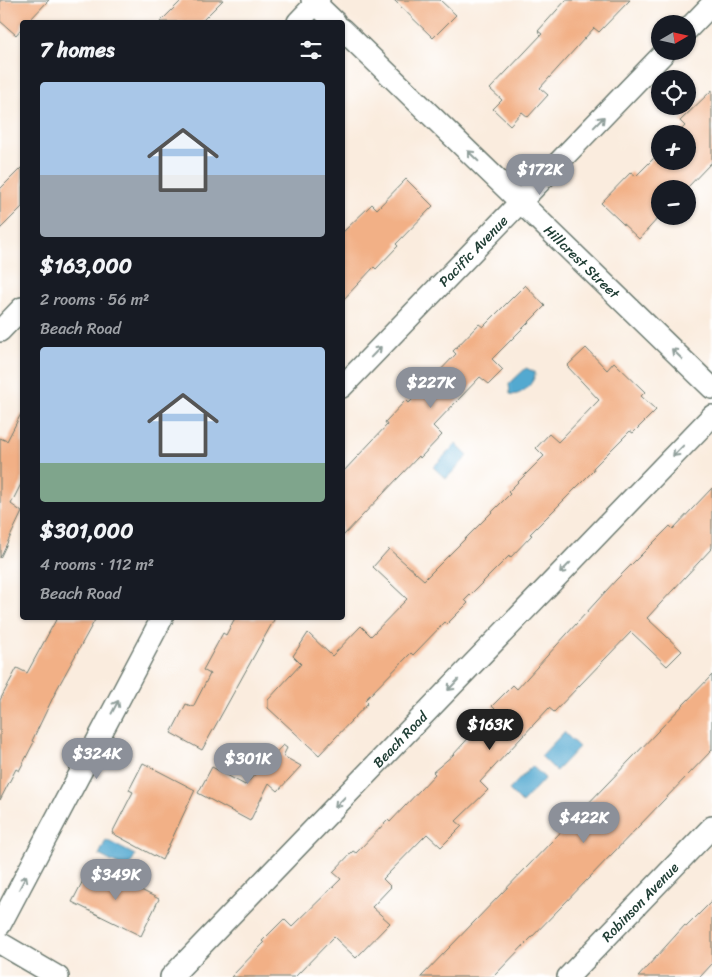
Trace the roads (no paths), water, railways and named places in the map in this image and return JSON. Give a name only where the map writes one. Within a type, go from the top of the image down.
[{"type":"street","points":[[300,20],[316,1],[333,20]]},
{"type":"street","points":[[696,21],[712,4]]},
{"type":"street","name":"Hillcrest Street","points":[[345,32],[712,388]]},
{"type":"street","name":"Pacific Avenue","points":[[345,384],[657,60]]},
{"type":"street","points":[[0,331],[20,310]]},
{"type":"street","name":"Beach Road","points":[[171,977],[712,416]]},
{"type":"street","points":[[0,925],[161,620]]},
{"type":"street","name":"Robinson Avenue","points":[[568,977],[712,827]]},
{"type":"street","points":[[0,943],[58,977]]},
{"type":"water","points":[[526,368],[535,372],[533,380],[523,391],[514,395],[510,394],[509,384]]},
{"type":"water","points":[[456,444],[468,456],[446,479],[433,467]]},
{"type":"water","points":[[564,732],[579,747],[556,771],[541,756]]},
{"type":"water","points":[[532,766],[545,778],[522,803],[509,790]]},
{"type":"water","points":[[106,840],[135,855],[128,870],[99,855]]}]
